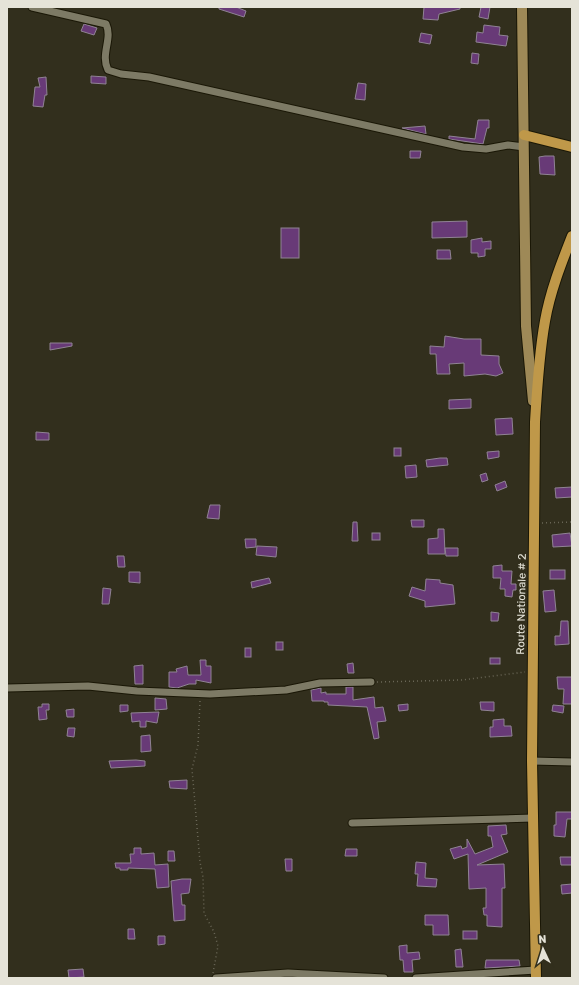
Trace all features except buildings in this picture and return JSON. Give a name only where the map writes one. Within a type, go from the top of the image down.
[{"type":"main road","points":[[522,7],[526,326],[535,422]]},
{"type":"main road","points":[[524,135],[572,147]]},
{"type":"main road","name":"Route Nationale # 2","points":[[536,974],[532,761],[535,422],[538,367],[545,320],[552,292],[572,236]]},
{"type":"street","points":[[32,7],[106,24],[109,32],[104,54],[106,66],[108,70],[121,74],[149,77],[463,147],[486,150],[508,145],[524,147]]},
{"type":"street","points":[[7,688],[88,686],[200,694],[286,690],[320,683],[371,682]]},
{"type":"street","points":[[532,761],[572,762]]},
{"type":"street","points":[[352,823],[533,818]]},
{"type":"street","points":[[216,978],[288,973],[384,978]]},
{"type":"street","points":[[416,978],[536,974]]},
{"type":"path","points":[[534,524],[572,522]]},
{"type":"path","points":[[371,682],[462,680],[532,671]]},
{"type":"path","points":[[200,694],[198,745],[192,769],[200,862],[203,877],[204,913],[214,932],[218,946],[212,971],[216,978]]}]
